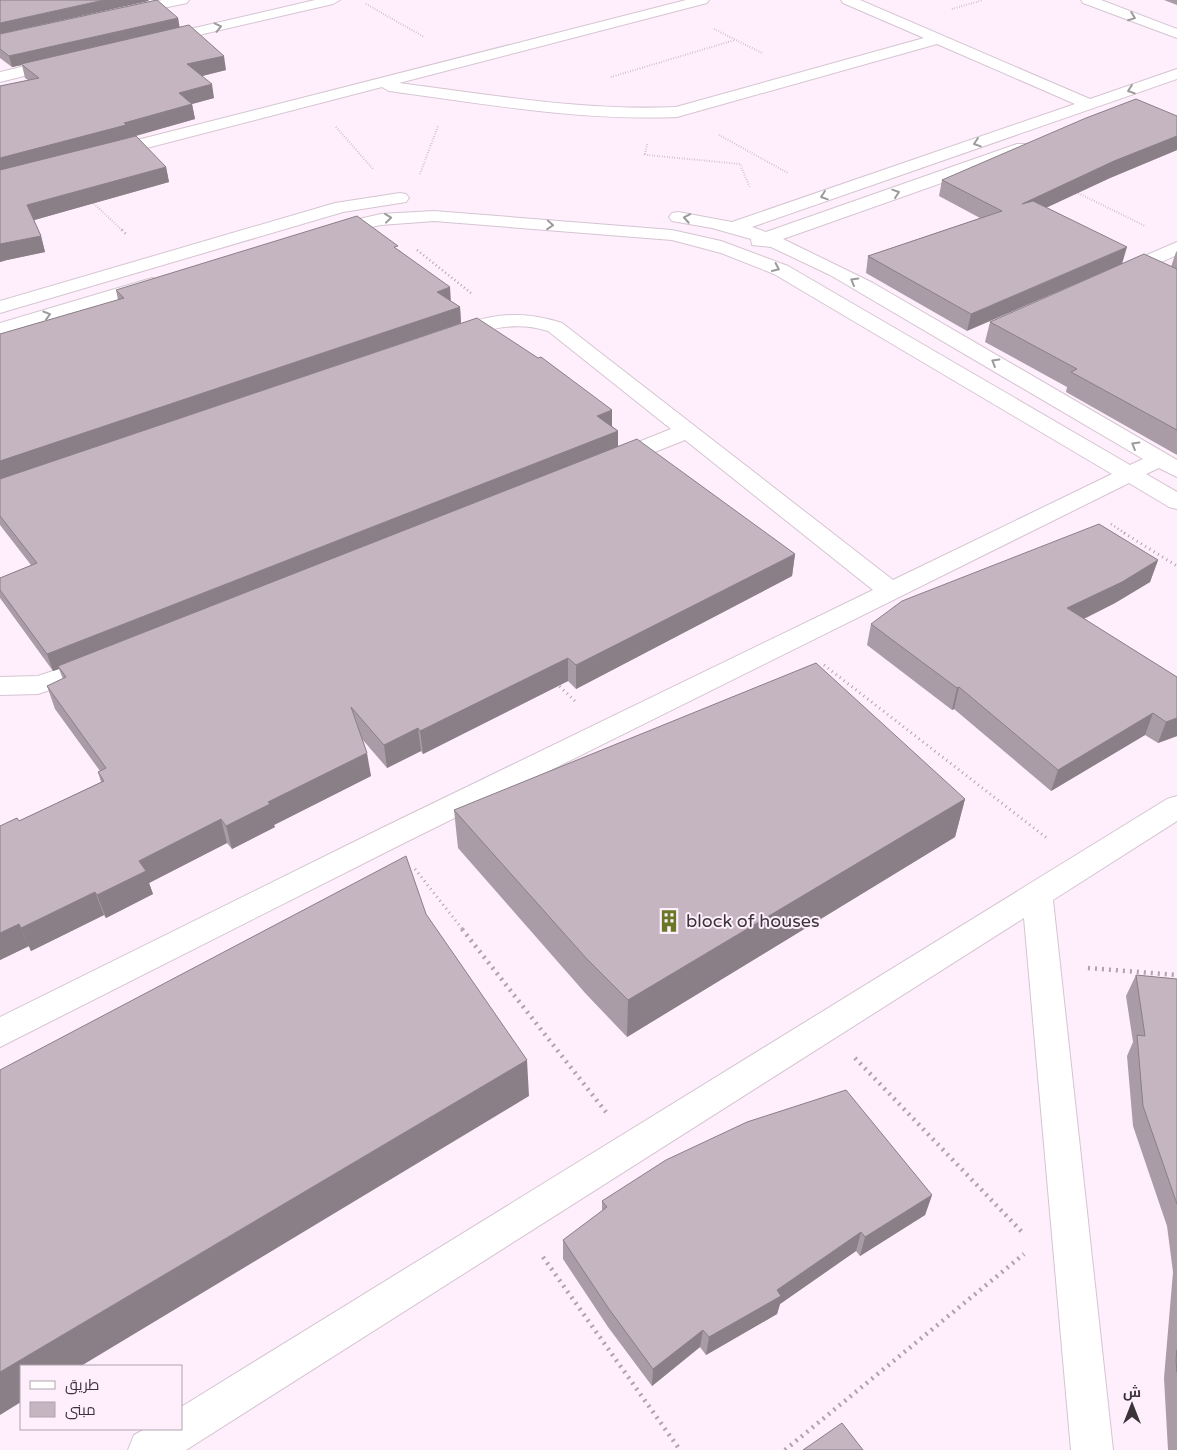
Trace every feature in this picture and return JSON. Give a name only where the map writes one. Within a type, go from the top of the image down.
[{"type":"street","points":[[111,15],[182,0]]},
{"type":"street","points":[[149,42],[293,4],[333,0]]},
{"type":"street","points":[[93,156],[702,0]]},
{"type":"street","points":[[848,0],[1089,104]]},
{"type":"street","points":[[1088,0],[1177,34]]},
{"type":"street","points":[[375,84],[578,110],[652,114],[677,112],[937,39]]},
{"type":"street","points":[[0,77],[74,60]]},
{"type":"street","points":[[700,239],[1177,74]]},
{"type":"street","points":[[734,249],[1038,142]]},
{"type":"street","points":[[0,307],[340,207],[416,198],[563,208]]},
{"type":"street","points":[[313,236],[377,219],[405,216],[434,216],[672,235],[700,239],[734,249],[781,270],[1177,502]]},
{"type":"street","points":[[660,216],[736,227],[768,237],[820,262],[971,339],[1168,464]]},
{"type":"street","points":[[1103,280],[1177,248]]},
{"type":"street","points":[[1139,265],[1162,276]]},
{"type":"street","points":[[0,329],[171,279]]},
{"type":"street","points":[[426,343],[502,318],[522,318],[554,327],[891,591]]},
{"type":"street","points":[[595,468],[687,431]]},
{"type":"street","points":[[0,1033],[390,837],[1075,500],[1129,474],[1168,464]]},
{"type":"street","points":[[0,686],[29,687],[58,681],[114,659]]},
{"type":"street","points":[[182,1429],[1177,807]]},
{"type":"street","points":[[1037,895],[1092,1450]]},
{"type":"street","points":[[149,1450],[181,1430]]},
{"type":"path","points":[[359,0],[465,61]]},
{"type":"path","points":[[671,8],[805,75]]},
{"type":"path","points":[[606,79],[735,40]]},
{"type":"path","points":[[312,100],[416,198],[450,94]]},
{"type":"path","points":[[677,112],[827,195]]},
{"type":"path","points":[[652,114],[646,154],[740,164],[762,218]]},
{"type":"path","points":[[1072,190],[1151,228]]},
{"type":"path","points":[[90,200],[155,261]]},
{"type":"path","points":[[377,219],[502,318]]},
{"type":"path","points":[[1075,500],[1177,566]]},
{"type":"path","points":[[792,640],[1083,866]]},
{"type":"path","points":[[550,677],[606,731]]},
{"type":"path","points":[[390,837],[633,1147]]},
{"type":"path","points":[[1044,964],[1177,975]]},
{"type":"path","points":[[825,1027],[1035,1245]]},
{"type":"path","points":[[785,1450],[1069,1217]]},
{"type":"path","points":[[517,1220],[680,1450]]},
{"type":"building","points":[[0,0],[104,0],[0,23]]},
{"type":"building","points":[[157,0],[178,18],[9,56],[0,49],[0,34]]},
{"type":"building","points":[[189,25],[224,56],[187,64],[212,84],[179,93],[192,104],[124,123],[126,125],[0,158],[0,86],[39,78],[21,64]]},
{"type":"building","points":[[1136,99],[1177,116],[1177,136],[1114,161],[1022,204],[1033,201],[1127,247],[971,314],[868,256],[1002,211],[942,180],[1086,118]]},
{"type":"building","points":[[136,136],[166,167],[27,205],[41,236],[0,244],[0,170]]},
{"type":"building","points":[[357,216],[398,246],[394,247],[450,287],[437,292],[460,307],[0,461],[0,334],[124,298],[116,290]]},
{"type":"building","points":[[1144,254],[1177,269],[1177,430],[1071,372],[1077,369],[990,322]]},
{"type":"building","points":[[477,318],[538,358],[541,357],[612,410],[597,416],[618,431],[47,654],[0,590],[0,578],[37,563],[0,516],[0,479]]},
{"type":"building","points":[[637,439],[795,554],[576,665],[568,658],[420,731],[418,728],[384,745],[351,707],[367,753],[268,802],[270,804],[226,826],[221,819],[139,861],[146,871],[97,895],[95,892],[21,928],[19,924],[0,933],[0,826],[17,818],[19,821],[104,781],[98,772],[106,768],[47,686],[66,677],[58,666]]},
{"type":"building","points":[[1099,524],[1158,560],[1122,582],[1067,608],[1177,677],[1177,718],[1166,722],[1153,713],[1058,770],[959,687],[957,688],[871,624],[902,601]]},
{"type":"building","name":"block of houses","points":[[816,663],[965,799],[628,1000],[586,958],[454,810]]},
{"type":"building","points":[[406,856],[426,914],[527,1060],[0,1372],[0,1070]]},
{"type":"building","points":[[1136,975],[1177,979],[1177,1204],[1143,1106],[1137,1035],[1145,1036]]},
{"type":"building","points":[[846,1090],[932,1195],[865,1237],[861,1232],[777,1290],[781,1296],[709,1337],[703,1330],[653,1369],[609,1309],[563,1240],[607,1207],[602,1201],[666,1160],[747,1122]]},
{"type":"building","points":[[842,1423],[863,1450],[803,1450]]},
{"type":"place","name":"block of houses","points":[[669,921]]}]
